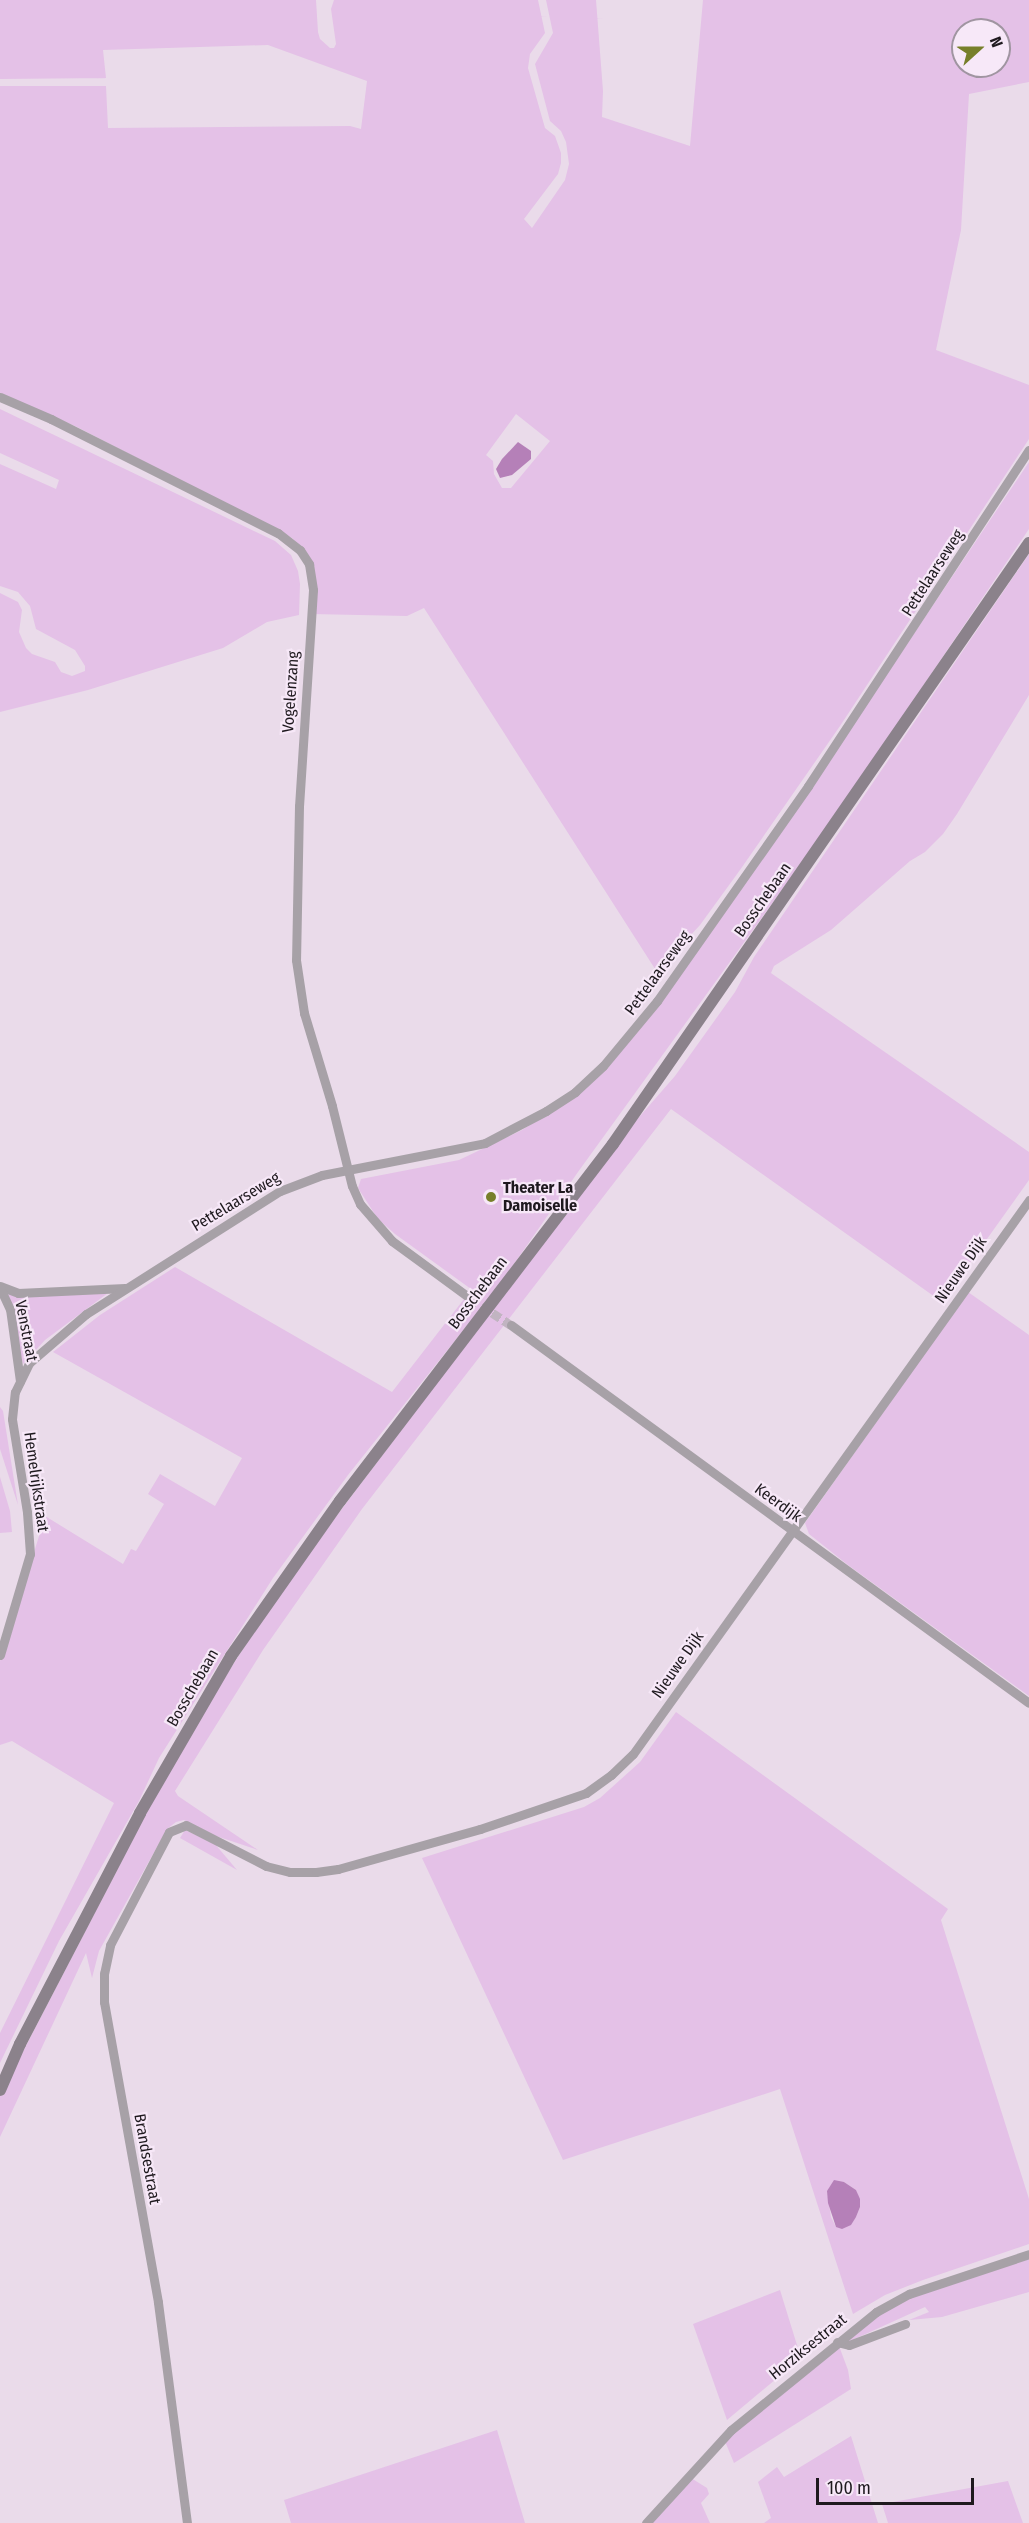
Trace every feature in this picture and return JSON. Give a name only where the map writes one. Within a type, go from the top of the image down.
[{"type":"main road","name":"Bosschebaan","points":[[0,2090],[20,2044],[140,1813],[231,1656],[340,1501],[613,1144],[1029,543]]},
{"type":"street","name":"Vogelenzang","points":[[0,398],[51,419],[278,533],[300,550],[309,564],[313,590],[298,806],[296,960],[304,1013],[348,1170]]},
{"type":"street","name":"Pettelaarseweg","points":[[20,1381],[29,1363],[86,1314],[280,1191],[300,1182],[348,1170],[485,1143],[546,1111],[575,1092],[603,1066],[657,1001],[808,786],[1029,450]]},
{"type":"street","points":[[348,1170],[360,1204],[374,1223],[392,1240],[470,1298]]},
{"type":"street","name":"Nieuwe Dijk","points":[[186,1825],[266,1866],[290,1872],[316,1872],[338,1869],[480,1829],[586,1793],[611,1775],[633,1754],[1029,1200]]},
{"type":"street","name":"Pettelaarseweg","points":[[0,1287],[18,1293],[128,1288]]},
{"type":"street","name":"Venstraat","points":[[0,1287],[10,1309],[20,1381]]},
{"type":"street","name":"Keerdijk","points":[[511,1325],[1029,1703]]},
{"type":"street","name":"Hemelrijkstraat","points":[[0,1655],[30,1554],[27,1512],[12,1419],[15,1392],[20,1381]]},
{"type":"street","name":"Brandsestraat","points":[[186,1825],[169,1832],[110,1945],[104,1974],[104,2002],[158,2302],[187,2523]]},
{"type":"street","name":"Horziksestraat","points":[[645,2523],[730,2430],[837,2342],[892,2301],[1029,2254]]},
{"type":"street","points":[[837,2342],[849,2345],[905,2324]]},
{"type":"shaded area","points":[[0,0],[316,0],[320,39],[330,48],[334,48],[336,44],[331,9],[334,0],[538,0],[545,33],[530,54],[528,68],[545,128],[555,136],[561,153],[561,163],[558,174],[524,219],[532,228],[565,180],[569,164],[566,142],[561,131],[550,121],[535,64],[553,33],[546,0],[596,0],[603,91],[602,117],[690,146],[703,0],[1029,0],[1029,82],[969,94],[961,230],[936,350],[1029,385],[1029,439],[840,726],[740,870],[700,925],[657,972],[424,608],[407,616],[311,614],[311,589],[302,549],[292,538],[77,427],[0,393],[0,86],[106,86],[108,128],[350,126],[361,129],[367,81],[268,45],[103,50],[106,78],[0,79]],"holes":[[[516,414],[550,441],[511,488],[502,488],[494,474],[493,461],[486,455]]]},
{"type":"shaded area","points":[[0,409],[275,541],[291,555],[298,571],[299,615],[267,622],[223,648],[88,690],[0,712],[0,593],[18,602],[22,610],[19,632],[26,648],[32,654],[55,662],[61,672],[72,676],[85,671],[85,666],[75,650],[36,629],[30,606],[18,592],[0,586],[0,464],[56,489],[59,480],[0,453]]},
{"type":"shaded area","points":[[518,442],[531,451],[531,459],[512,475],[500,478],[496,469]]},
{"type":"shaded area","points":[[1029,462],[1029,529],[836,815],[578,1172],[500,1284],[348,1475],[273,1578],[159,1758],[139,1801],[59,1941],[0,2063],[0,2033],[114,1803],[12,1741],[0,1745],[0,1661],[40,1533],[37,1511],[123,1564],[131,1549],[136,1551],[164,1504],[148,1494],[160,1474],[215,1506],[242,1458],[53,1352],[100,1315],[175,1267],[392,1392],[464,1299],[475,1307],[482,1297],[395,1234],[378,1219],[358,1188],[361,1179],[459,1160],[522,1130],[570,1099],[626,1045],[781,832]]},
{"type":"shaded area","points":[[1029,554],[1029,695],[957,814],[943,834],[925,852],[910,861],[831,930],[774,966],[771,973],[768,971],[1029,1152],[1029,1180],[942,1302],[671,1109],[362,1509],[263,1650],[175,1791],[178,1796],[258,1850],[213,1835],[184,1820],[176,1822],[167,1829],[99,1951],[92,1978],[86,1953],[0,2137],[0,2096],[181,1746],[257,1627],[332,1522],[627,1131],[675,1076],[735,992],[754,957]]},
{"type":"shaded area","points":[[968,1292],[1029,1335],[1029,1696],[848,1565],[809,1534],[805,1523]]},
{"type":"shaded area","points":[[7,1293],[108,1293],[45,1340],[23,1364]]},
{"type":"shaded area","points":[[0,1407],[3,1411],[18,1505],[0,1449]]},
{"type":"shaded area","points":[[0,1477],[10,1511],[12,1532],[0,1533]]},
{"type":"shaded area","points":[[676,1712],[948,1909],[941,1920],[1029,2199],[1029,2244],[885,2295],[853,2314],[780,2089],[563,2160],[422,1858],[584,1807],[600,1798],[640,1762]],"holes":[[[844,2182],[856,2190],[860,2207],[856,2217],[836,2227],[831,2217],[827,2191]]]},
{"type":"shaded area","points":[[185,1830],[215,1844],[237,1870],[180,1838]]},
{"type":"shaded area","points":[[834,2180],[844,2182],[856,2190],[860,2199],[856,2217],[851,2225],[842,2229],[836,2227],[828,2203],[827,2191]]},
{"type":"shaded area","points":[[1029,2259],[1029,2292],[942,2317],[909,2320],[929,2312],[925,2307],[848,2342],[849,2338],[875,2316],[917,2294]]},
{"type":"shaded area","points":[[780,2290],[801,2358],[727,2420],[693,2324]]},
{"type":"shaded area","points":[[839,2346],[848,2370],[851,2389],[734,2463],[724,2439]]},
{"type":"shaded area","points":[[497,2430],[525,2523],[291,2523],[284,2500]]},
{"type":"shaded area","points":[[851,2436],[878,2523],[764,2523],[771,2518],[758,2482],[777,2467],[784,2477]]},
{"type":"shaded area","points":[[691,2478],[707,2488],[709,2494],[701,2503],[710,2523],[642,2523]]},
{"type":"shaded area","points":[[1008,2481],[1023,2523],[888,2523],[882,2504]]},
{"type":"tunnel","points":[[470,1298],[511,1325]]},
{"type":"place","name":"Theater La Damoiselle","points":[[491,1197]]}]
